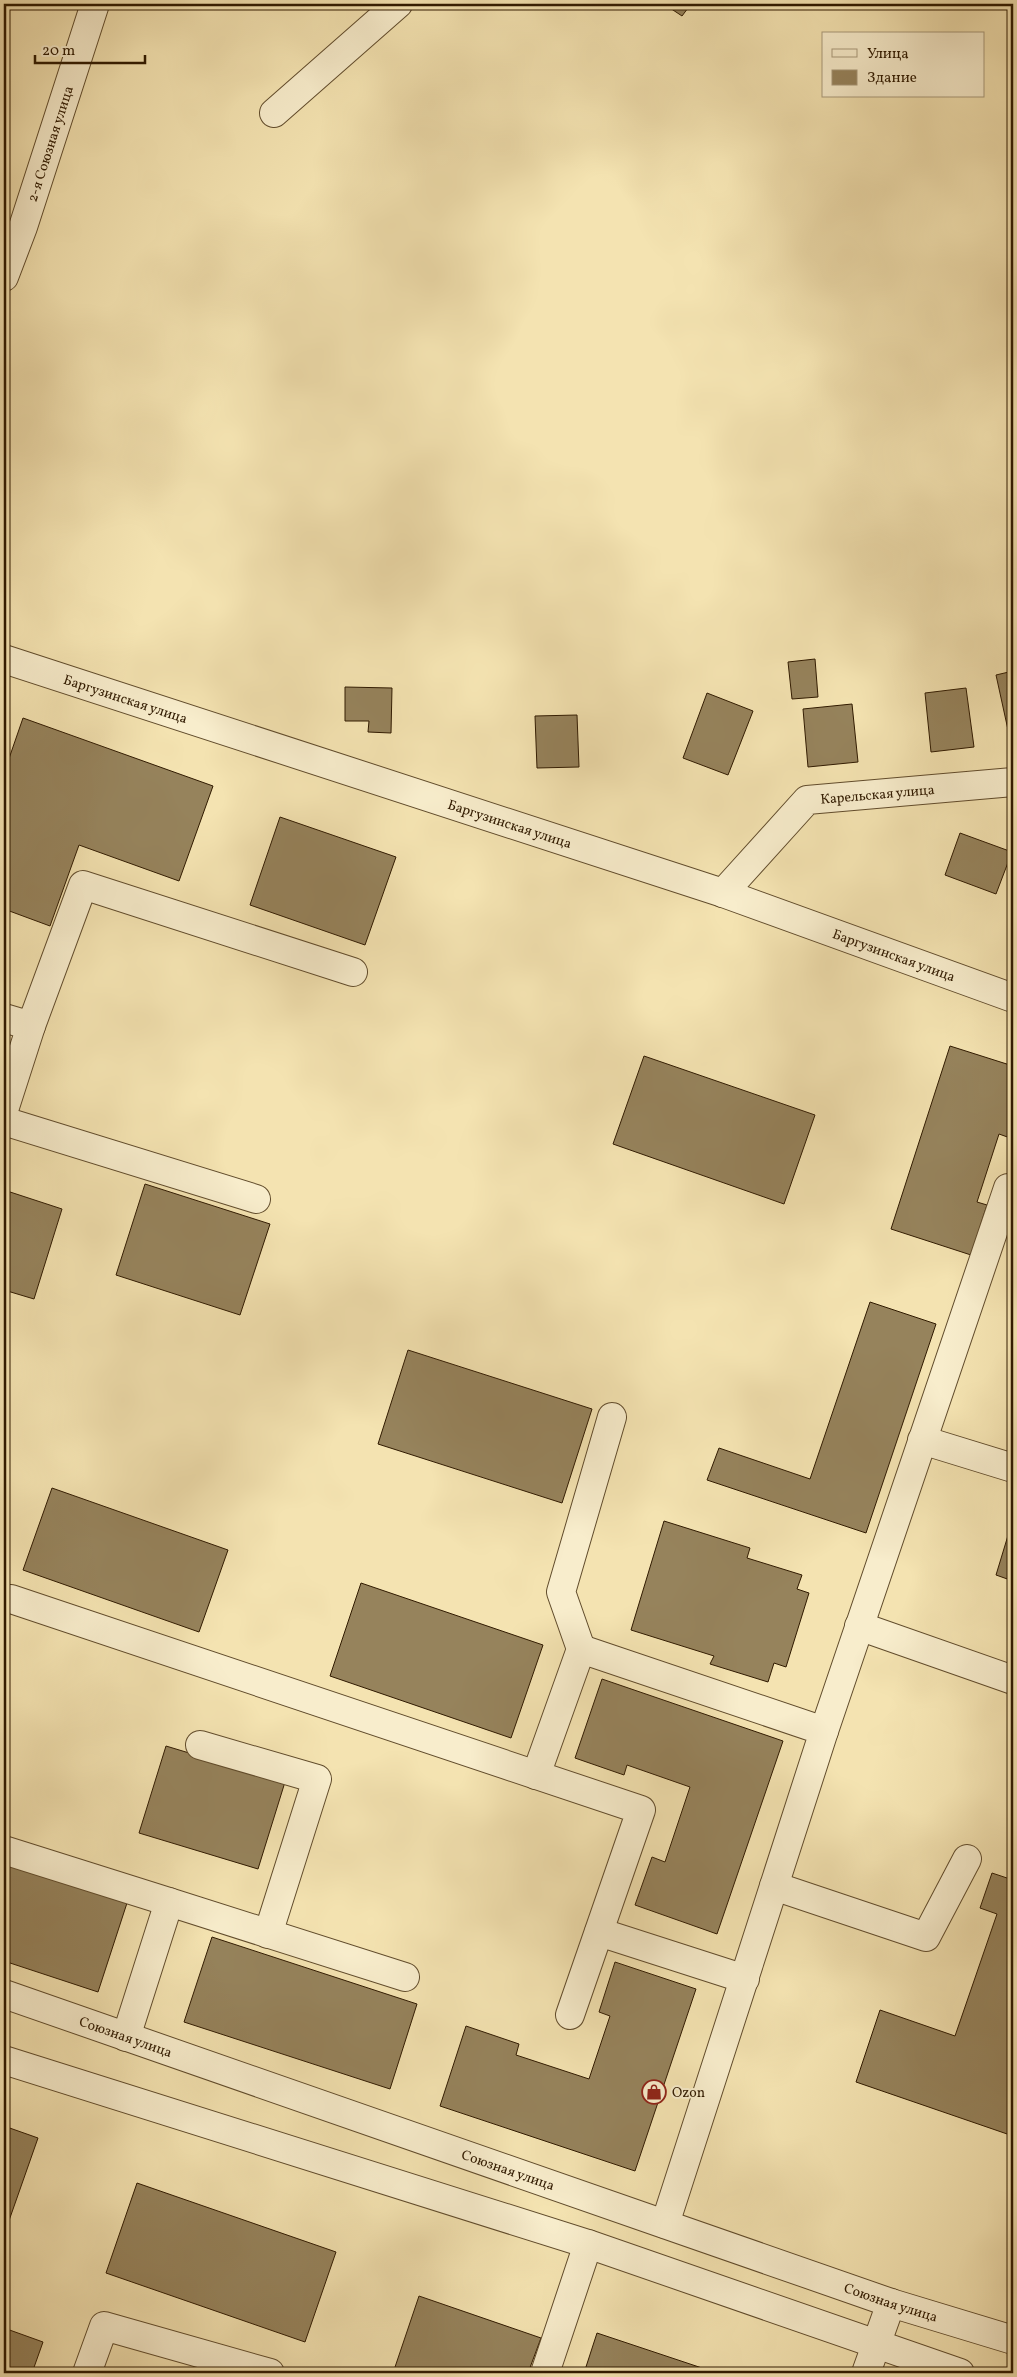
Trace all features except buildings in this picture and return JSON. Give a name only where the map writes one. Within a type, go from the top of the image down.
[{"type":"street","name":"2-я Союзная улица","points":[[4,277],[23,227],[95,4]]},
{"type":"street","points":[[274,112],[398,4]]},
{"type":"street","name":"Баргузинская улица","points":[[4,659],[723,893],[1013,998]]},
{"type":"street","name":"Карельская улица","points":[[723,893],[807,800],[1013,782]]},
{"type":"street","points":[[4,1110],[31,1026],[83,885],[353,972]]},
{"type":"street","points":[[4,1018],[31,1026]]},
{"type":"street","points":[[4,1121],[256,1199]]},
{"type":"street","points":[[665,2224],[859,1626],[1008,1188],[1013,1190]]},
{"type":"street","points":[[536,1774],[581,1649],[561,1592],[612,1417]]},
{"type":"street","points":[[922,1440],[1013,1468]]},
{"type":"street","points":[[4,1599],[11,1599],[641,1810],[570,2015]]},
{"type":"street","points":[[859,1626],[1013,1680]]},
{"type":"street","points":[[581,1649],[824,1731]]},
{"type":"street","points":[[200,1745],[317,1779],[268,1934]]},
{"type":"street","points":[[4,1850],[405,1977]]},
{"type":"street","points":[[774,1886],[926,1937],[967,1859]]},
{"type":"street","points":[[126,2037],[169,1902]]},
{"type":"street","points":[[599,1932],[745,1979]]},
{"type":"street","name":"Союзная улица","points":[[4,1994],[891,2303],[1013,2340]]},
{"type":"street","points":[[4,2060],[588,2244],[960,2373]]},
{"type":"street","points":[[545,2373],[588,2244]]},
{"type":"street","points":[[866,2373],[891,2303]]},
{"type":"street","points":[[87,2373],[104,2326],[270,2373]]},
{"type":"place","name":"Ozon","points":[[654,2092]]}]
